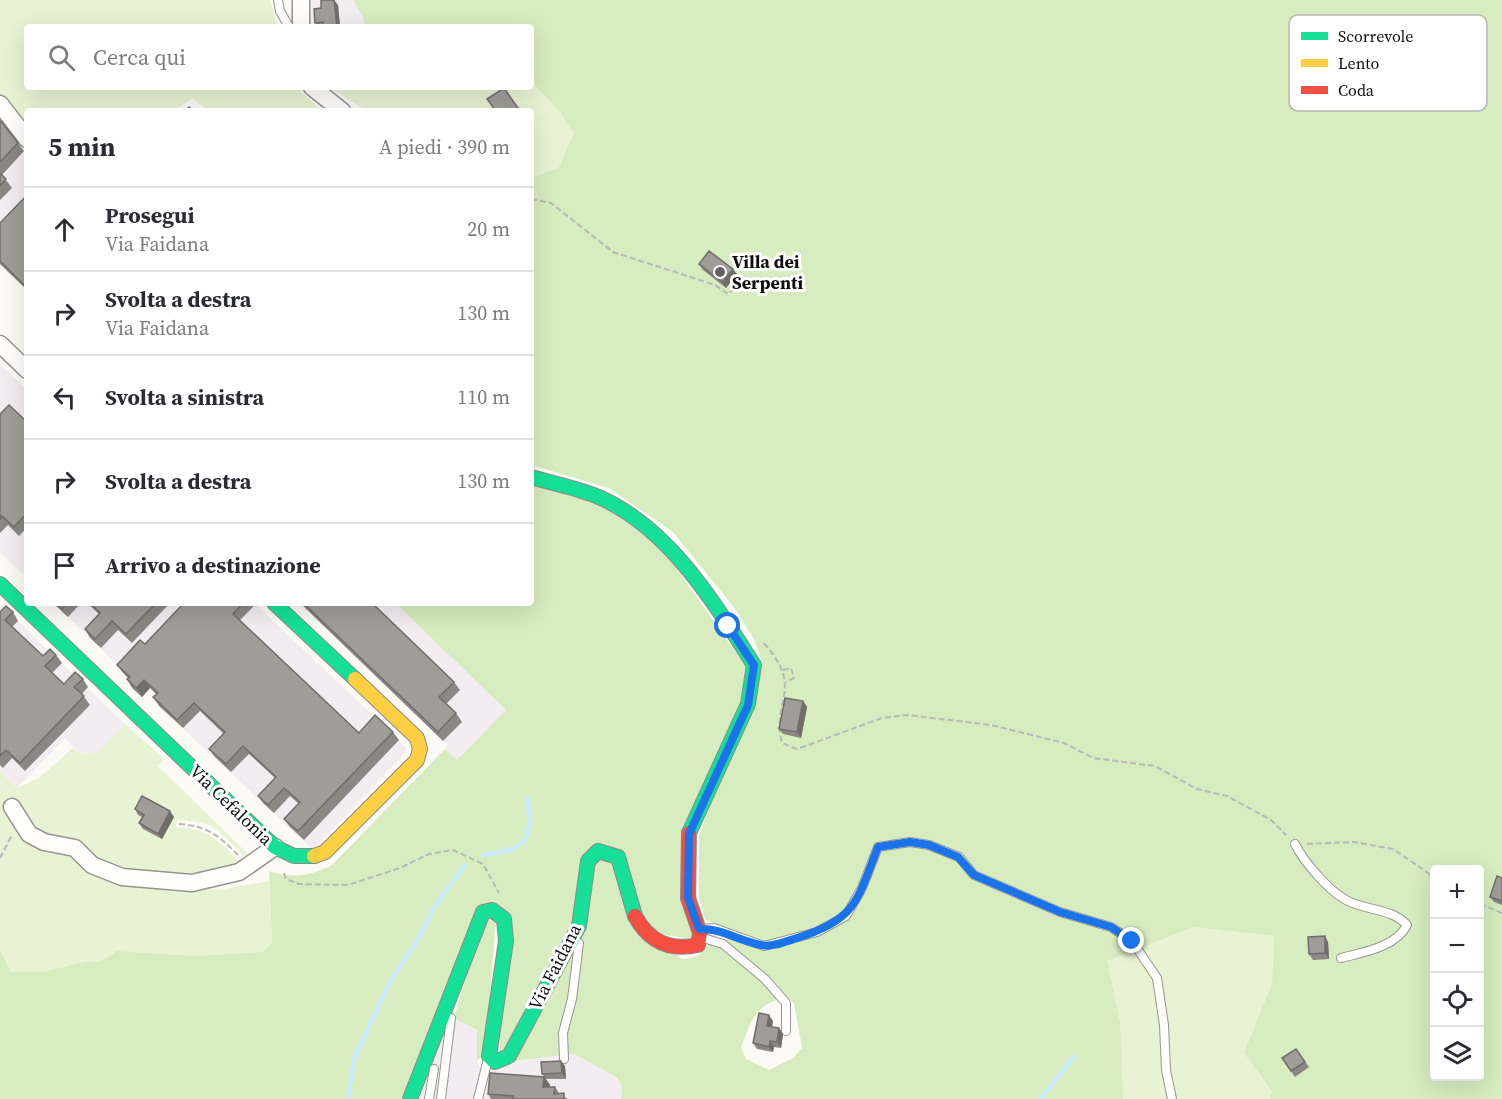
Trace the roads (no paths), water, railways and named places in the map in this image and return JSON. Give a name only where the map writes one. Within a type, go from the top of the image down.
[{"type":"street","points":[[301,0],[301,24]]},
{"type":"street","points":[[316,90],[338,108]]},
{"type":"street","points":[[0,104],[24,135]]},
{"type":"street","points":[[0,344],[24,366]]},
{"type":"street","points":[[534,478],[604,499],[659,538],[711,598],[754,665],[748,705],[689,834],[688,898],[699,933]]},
{"type":"street","name":"Via Cefalonia","points":[[0,584],[275,848],[291,857],[308,859],[325,852],[417,760],[420,749],[417,738],[277,606]]},
{"type":"street","points":[[14,809],[29,834],[44,842],[75,848],[92,865],[122,877],[192,883],[239,872],[275,848]]},
{"type":"street","name":"Via Faidana","points":[[492,1059],[509,1056],[577,931],[588,861],[598,851],[618,857],[628,897],[647,937],[668,948],[690,947],[698,945],[699,933]]},
{"type":"street","points":[[410,1099],[480,915],[492,910],[504,919],[506,941],[492,1059]]},
{"type":"lane","points":[[278,0],[280,11],[287,24]]},
{"type":"lane","points":[[699,933],[714,928],[764,946],[817,932],[846,916],[862,888],[878,847],[910,842],[929,845],[958,857],[974,875],[1060,912],[1111,927],[1132,941],[1158,978],[1164,1026],[1166,1070],[1172,1099]]},
{"type":"lane","points":[[1295,844],[1303,861],[1346,900],[1400,917],[1407,925],[1403,934],[1376,949],[1341,958]]},
{"type":"lane","points":[[564,1059],[563,1033],[572,999],[579,939],[577,931]]},
{"type":"lane","points":[[699,933],[723,944],[765,979],[786,1003],[786,1031]]},
{"type":"lane","points":[[441,1099],[450,1027],[447,1000]]},
{"type":"lane","points":[[429,1099],[441,1039],[439,1021]]},
{"type":"lane","points":[[489,1095],[492,1059]]},
{"type":"lane","points":[[478,1099],[480,1083],[492,1059]]},
{"type":"waterway","points":[[483,855],[510,850],[524,841],[529,825],[528,798]]},
{"type":"waterway","points":[[348,1099],[354,1059],[390,981],[414,946],[435,906],[465,865]]},
{"type":"waterway","points":[[1040,1099],[1074,1057]]},
{"type":"place","name":"Villa dei Serpenti","points":[[720,272]]}]
